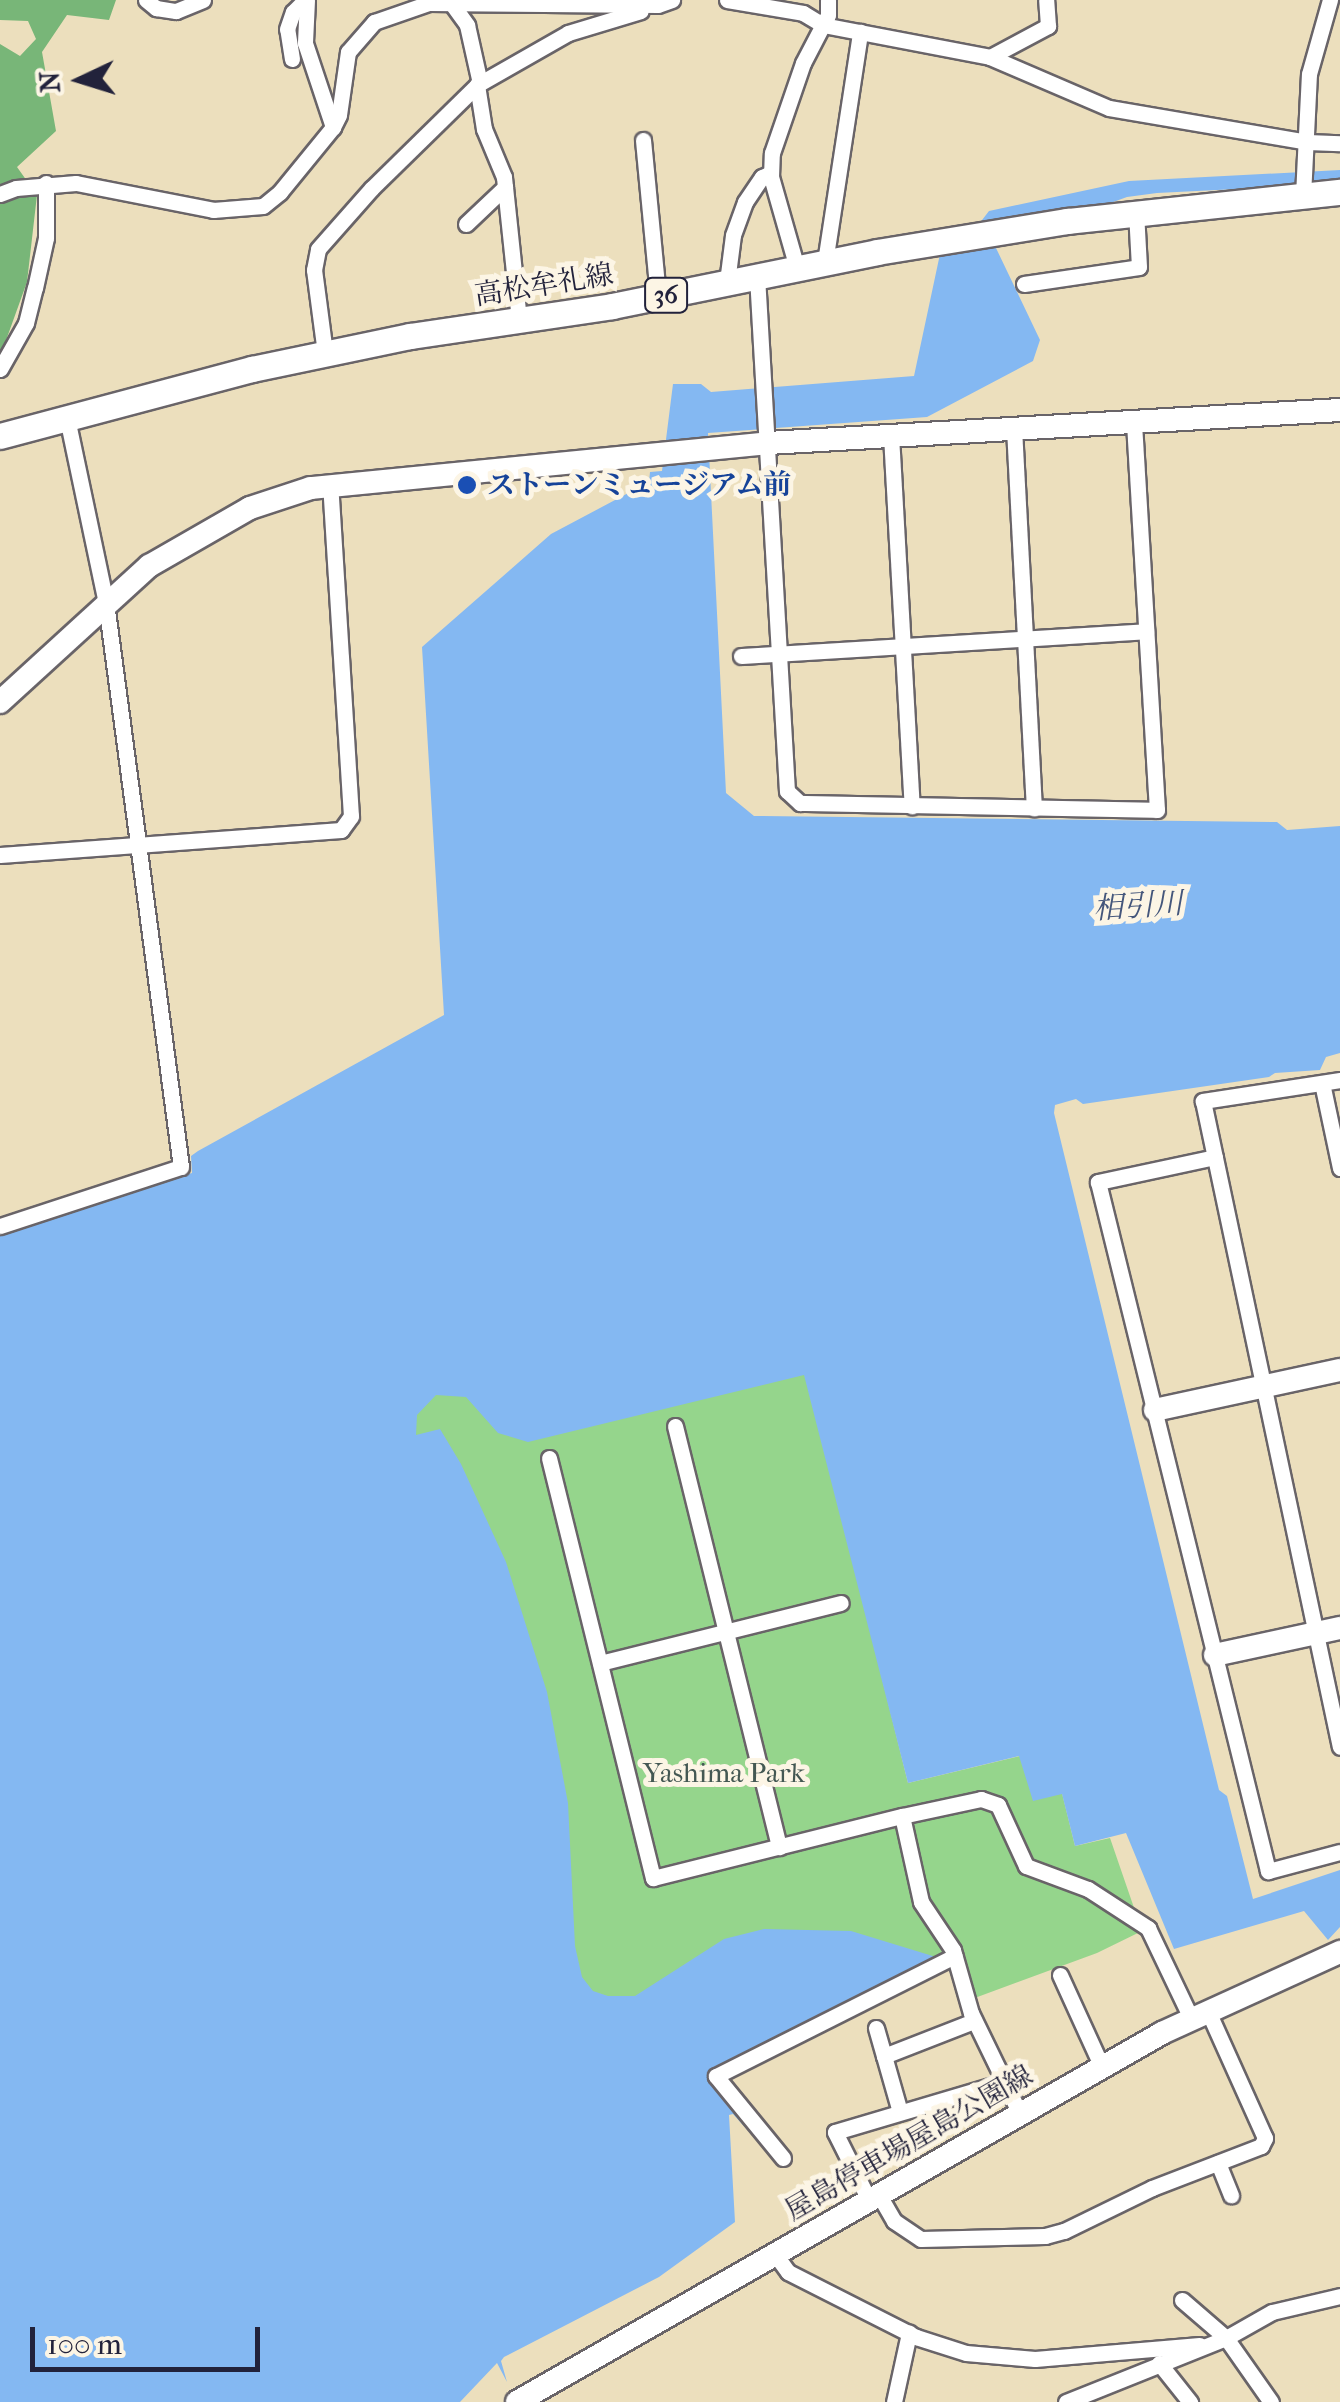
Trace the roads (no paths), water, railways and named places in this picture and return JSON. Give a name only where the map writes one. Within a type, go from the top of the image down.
[{"type":"main road","name":"高松牟礼線","points":[[1,430],[66,418],[325,352],[658,296],[825,262],[1136,212],[1340,192]]},
{"type":"street","points":[[146,0],[156,8],[176,11],[204,0]]},
{"type":"street","points":[[292,59],[287,29],[293,12],[306,0]]},
{"type":"street","points":[[306,0],[305,43],[332,127]]},
{"type":"street","points":[[728,0],[804,13],[823,24],[860,32],[990,56],[1108,108],[1307,142],[1340,144]]},
{"type":"street","points":[[797,268],[772,173],[779,125],[828,15],[828,0]]},
{"type":"street","points":[[990,56],[1048,26],[1046,0]]},
{"type":"street","points":[[1303,196],[1309,74],[1330,0]]},
{"type":"street","points":[[0,194],[46,183],[108,187],[213,210],[263,206],[280,192],[332,127],[339,115],[348,52],[374,22],[429,3],[665,3]]},
{"type":"street","points":[[325,352],[314,270],[318,249],[372,188],[479,84],[568,34],[665,3]]},
{"type":"street","points":[[452,4],[466,25],[484,129],[504,187],[518,320]]},
{"type":"street","points":[[825,262],[860,32]]},
{"type":"street","points":[[643,140],[658,296]]},
{"type":"street","points":[[728,282],[733,235],[744,202],[762,177],[772,173]]},
{"type":"street","points":[[0,368],[26,323],[36,288],[46,238],[46,183]]},
{"type":"street","points":[[466,224],[504,187]]},
{"type":"street","points":[[1024,284],[1139,267],[1136,212]]},
{"type":"street","points":[[757,276],[787,791],[800,803],[1157,810],[1134,422]]},
{"type":"street","points":[[0,702],[149,566],[250,508],[330,485],[712,448],[767,438],[891,435],[1340,410]]},
{"type":"street","points":[[0,1226],[180,1167],[106,603],[66,418]]},
{"type":"street","points":[[1014,428],[1034,808]]},
{"type":"street","points":[[891,435],[912,806]]},
{"type":"street","points":[[0,855],[341,830],[351,816],[330,485]]},
{"type":"street","points":[[741,656],[1146,632]]},
{"type":"street","points":[[1340,1080],[1203,1100],[1340,1747]]},
{"type":"street","points":[[1322,1083],[1340,1168]]},
{"type":"street","points":[[1215,1157],[1098,1182],[1268,1870],[1340,1852]]},
{"type":"street","points":[[1154,1410],[1340,1370]]},
{"type":"street","points":[[674,1426],[779,1847]]},
{"type":"street","points":[[549,1458],[654,1878],[981,1799],[998,1805],[1026,1866],[1088,1889],[1148,1928],[1200,2014],[1265,2138],[1261,2146],[1152,2188],[1073,2228],[1044,2236],[943,2242],[921,2239],[894,2221],[874,2198],[835,2132],[1004,2082]]},
{"type":"street","points":[[600,1662],[841,1602]]},
{"type":"street","points":[[1215,1655],[1340,1628]]},
{"type":"street","points":[[902,1816],[921,1902],[955,1956],[974,2021],[1020,2114]]},
{"type":"street","name":"屋島停車場屋島公園線","points":[[516,2402],[1200,2014],[1340,1952]]},
{"type":"street","points":[[783,2158],[716,2076],[955,1956]]},
{"type":"street","points":[[1060,1975],[1102,2068]]},
{"type":"street","points":[[884,2056],[974,2021]]},
{"type":"street","points":[[876,2028],[900,2112]]},
{"type":"street","points":[[1218,2162],[1231,2195]]},
{"type":"street","points":[[774,2254],[788,2272],[909,2334],[966,2353],[1018,2359],[1199,2346]]},
{"type":"street","points":[[1066,2402],[1226,2338],[1272,2312],[1340,2296]]},
{"type":"street","points":[[1182,2300],[1226,2338],[1271,2402]]},
{"type":"street","points":[[894,2402],[909,2334]]},
{"type":"street","points":[[1159,2364],[1190,2402]]},
{"type":"water","name":"相引川","points":[[1340,170],[1340,184],[1157,193],[1127,197],[1080,214],[1011,222],[996,248],[1040,340],[1033,361],[927,417],[708,433],[726,793],[754,816],[1277,822],[1287,830],[1340,826],[1340,1053],[1326,1057],[1320,1070],[1275,1073],[1083,1104],[1076,1099],[1055,1105],[1054,1113],[1219,1790],[1227,1796],[1253,1899],[1340,1870],[1340,1927],[1328,1940],[1304,1911],[1174,1949],[1126,1833],[1075,1846],[1062,1794],[1033,1801],[1019,1756],[908,1783],[804,1375],[528,1442],[498,1433],[466,1397],[436,1395],[417,1415],[416,1435],[440,1429],[461,1464],[506,1562],[547,1692],[568,1803],[575,1946],[582,1977],[593,1991],[608,1996],[635,1996],[724,1939],[764,1929],[851,1931],[936,1957],[710,2071],[781,2157],[776,2162],[733,2114],[729,2115],[735,2222],[659,2277],[504,2357],[501,2361],[507,2382],[497,2363],[460,2402],[0,2402],[0,1234],[192,1173],[191,1156],[198,1151],[444,1015],[422,647],[551,534],[649,482],[650,472],[662,471],[673,384],[701,384],[711,392],[914,376],[940,254],[959,250],[989,211],[1129,181]]},
{"type":"place","name":"ストーンミュージアム前","points":[[467,485]]},
{"type":"park label","name":"Yashima Park","points":[[724,1773]]}]
